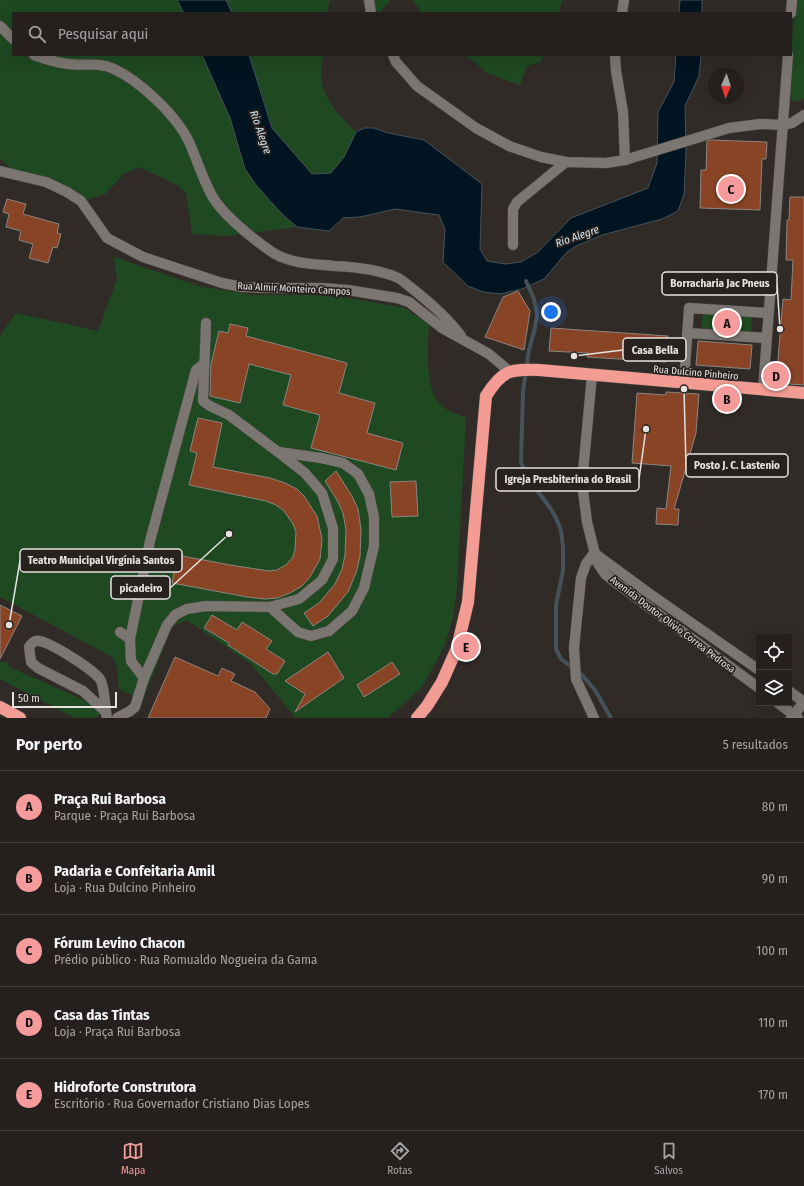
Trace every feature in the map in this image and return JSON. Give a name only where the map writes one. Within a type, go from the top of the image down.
[{"type":"highway","name":"Rua Dulcino Pinheiro","points":[[515,370],[539,370],[804,393]]},
{"type":"highway","points":[[417,718],[427,706],[442,682],[457,648],[468,602],[486,396],[494,382],[515,370]]},
{"type":"highway","points":[[0,708],[20,718]]},
{"type":"street","points":[[369,0],[370,12]]},
{"type":"street","points":[[622,12],[624,0]]},
{"type":"street","points":[[791,12],[792,0]]},
{"type":"street","points":[[0,26],[12,38]]},
{"type":"street","points":[[37,56],[70,65],[97,65],[113,68],[127,76],[155,99],[176,120],[188,140],[215,202],[224,213],[259,242],[277,254],[295,262],[361,269],[398,277],[441,314],[455,328],[464,341]]},
{"type":"street","points":[[393,56],[396,62],[417,86],[476,128],[509,146],[541,157],[566,162],[606,163],[625,160],[729,128],[744,125],[783,125],[792,123],[804,115]]},
{"type":"street","points":[[615,56],[623,112],[625,160]]},
{"type":"street","points":[[763,390],[788,56]]},
{"type":"street","points":[[513,245],[513,209],[517,202],[566,162]]},
{"type":"street","name":"Rua Almir Monteiro Campos","points":[[0,171],[46,182],[67,192],[81,201],[107,238],[143,257],[242,287],[322,288],[348,290],[397,298],[409,302],[442,328],[515,370]]},
{"type":"street","points":[[684,383],[689,308],[768,313]]},
{"type":"street","points":[[117,718],[130,711],[135,706],[144,678],[166,625],[175,615],[187,609],[206,606],[270,607],[299,599],[322,580],[333,559],[333,528],[322,493],[305,473],[278,452],[229,415],[203,402],[206,323]]},
{"type":"street","points":[[688,333],[766,338]]},
{"type":"street","points":[[144,678],[131,661],[130,639],[150,541],[169,469],[196,370],[204,364]]},
{"type":"street","name":"Avenida Doutor Olivio Correa Pedrosa","points":[[592,375],[582,483],[587,522],[594,553],[601,568],[615,582],[756,686]]},
{"type":"street","points":[[270,607],[298,632],[311,636],[329,631],[352,611],[361,594],[364,588],[374,546],[374,517],[369,494],[358,474],[343,463],[321,458],[278,452]]},
{"type":"street","points":[[158,472],[169,469]]},
{"type":"street","points":[[594,553],[586,564],[581,578],[574,648],[576,679],[594,718]]},
{"type":"street","name":"Avenida Doutor Olivio Correa Pedrosa","points":[[594,553],[756,668]]},
{"type":"street","points":[[120,632],[130,639]]},
{"type":"street","points":[[38,640],[49,644],[95,673],[101,680],[106,715],[83,691],[38,668],[31,662],[30,646],[33,642],[38,640]]},
{"type":"street","points":[[781,706],[794,717],[804,702],[792,693]]},
{"type":"green space","points":[[0,0],[177,0],[183,12],[12,12],[12,56],[202,56],[230,118],[245,169],[256,185],[282,214],[297,227],[228,236],[192,234],[186,193],[179,186],[139,167],[124,174],[105,194],[86,200],[25,180],[0,159]]},
{"type":"green space","points":[[226,0],[330,0],[327,12],[232,12]]},
{"type":"green space","points":[[361,0],[390,0],[381,12],[374,12]]},
{"type":"green space","points":[[413,0],[562,0],[559,12],[420,12]]},
{"type":"green space","points":[[796,0],[804,0],[804,98],[799,101],[794,101],[787,92],[791,56],[792,56]]},
{"type":"green space","points":[[249,56],[323,56],[321,74],[324,91],[332,106],[356,132],[344,157],[331,173],[312,174],[272,128]]},
{"type":"green space","points":[[467,56],[544,56],[541,62],[527,66],[520,85],[487,73]]},
{"type":"green space","points":[[114,257],[198,286],[253,295],[312,295],[348,298],[405,308],[429,324],[428,366],[432,389],[436,398],[443,407],[466,418],[457,588],[453,618],[444,647],[422,687],[388,718],[296,718],[252,665],[187,620],[172,627],[141,705],[131,701],[132,695],[119,689],[117,668],[114,658],[0,597],[0,336],[16,313],[98,331],[117,279]]},
{"type":"green space","points":[[703,313],[752,317],[751,332],[701,328]]},
{"type":"green space","points":[[0,662],[8,662],[9,667],[89,702],[101,714],[95,718],[75,718],[0,679]]},
{"type":"water","points":[[177,0],[226,0],[232,12],[183,12]]},
{"type":"water","points":[[680,0],[702,0],[702,12],[679,12]]},
{"type":"water","name":"Rio Alegre","points":[[202,56],[249,56],[272,128],[312,174],[331,173],[344,157],[356,132],[364,128],[374,128],[388,133],[424,140],[482,184],[480,249],[487,261],[505,264],[521,262],[538,252],[571,218],[648,188],[657,163],[658,112],[674,82],[676,56],[701,56],[699,76],[685,106],[686,151],[684,194],[678,211],[662,219],[602,235],[574,247],[566,253],[544,279],[522,289],[500,294],[483,292],[468,286],[443,262],[445,229],[439,215],[395,209],[360,217],[343,218],[329,231],[297,227],[282,214],[256,185],[245,169],[230,118]]},
{"type":"building","points":[[707,141],[767,142],[766,159],[762,159],[760,210],[700,208],[701,170],[706,170]]},
{"type":"building","points":[[790,197],[804,197],[804,385],[776,383],[783,299],[791,300],[793,260],[786,260],[787,220],[789,220]]},
{"type":"building","points":[[7,199],[26,204],[23,214],[59,224],[57,233],[61,234],[57,248],[53,247],[48,263],[29,258],[33,244],[19,240],[21,231],[6,227],[9,214],[3,212]]},
{"type":"building","points":[[518,291],[530,311],[524,350],[485,337],[503,297]]},
{"type":"building","points":[[230,324],[248,328],[246,336],[347,363],[339,393],[375,403],[367,433],[403,443],[396,470],[311,448],[320,415],[283,405],[291,375],[249,364],[240,403],[210,396],[211,364],[219,331],[228,333]]},
{"type":"building","points":[[551,328],[668,336],[666,362],[587,357],[588,353],[549,351]]},
{"type":"building","points":[[698,341],[752,345],[750,369],[696,365]]},
{"type":"building","points":[[666,392],[699,394],[696,433],[674,509],[679,509],[678,525],[656,524],[657,508],[666,509],[671,466],[632,463],[637,393],[666,395]]},
{"type":"building","points":[[198,418],[222,423],[213,467],[270,478],[285,483],[297,489],[304,496],[317,516],[322,539],[320,559],[310,577],[302,586],[290,593],[277,598],[265,599],[172,583],[177,555],[269,571],[277,570],[286,565],[293,557],[295,549],[296,532],[293,524],[284,511],[276,505],[266,501],[189,485],[197,453],[190,451]]},
{"type":"building","points":[[336,471],[352,496],[358,509],[361,529],[360,557],[356,573],[348,592],[328,616],[313,626],[304,613],[319,603],[335,584],[342,569],[345,555],[346,530],[343,513],[325,481]]},
{"type":"building","points":[[416,481],[418,516],[392,517],[390,482]]},
{"type":"building","points":[[0,605],[22,616],[0,659]]},
{"type":"building","points":[[212,615],[237,630],[242,622],[272,641],[266,649],[285,661],[277,674],[273,674],[228,645],[229,643],[204,628]]},
{"type":"building","points":[[328,652],[344,678],[295,712],[305,694],[285,681]]},
{"type":"building","points":[[175,657],[218,676],[222,668],[235,674],[231,681],[255,692],[270,709],[266,718],[148,718]]},
{"type":"building","points":[[392,662],[400,674],[364,697],[357,685]]},
{"type":"waterway","points":[[526,281],[534,299],[537,314],[529,350],[523,391],[521,462],[527,477],[551,509],[561,531],[563,571],[556,605],[556,649],[561,659],[582,675],[595,690],[611,718]]},
{"type":"place","name":"Fórum Levino Chacon","points":[[731,189]]},
{"type":"place","name":"Praça Rui Barbosa","points":[[727,323]]},
{"type":"place","name":"Borracharia Jac Pneus","points":[[780,329]]},
{"type":"place","name":"Casa Bella","points":[[574,356]]},
{"type":"place","name":"Casa das Tintas","points":[[776,376]]},
{"type":"place","name":"Posto J. C. Lastenio","points":[[684,389]]},
{"type":"place","name":"Padaria e Confeitaria Amil","points":[[727,399]]},
{"type":"place","name":"Igreja Presbiterina do Brasil","points":[[646,429]]},
{"type":"place","name":"picadeiro","points":[[229,534]]},
{"type":"place","name":"Teatro Municipal Virgínia Santos","points":[[9,625]]},
{"type":"place","name":"Hidroforte Construtora","points":[[466,647]]}]
